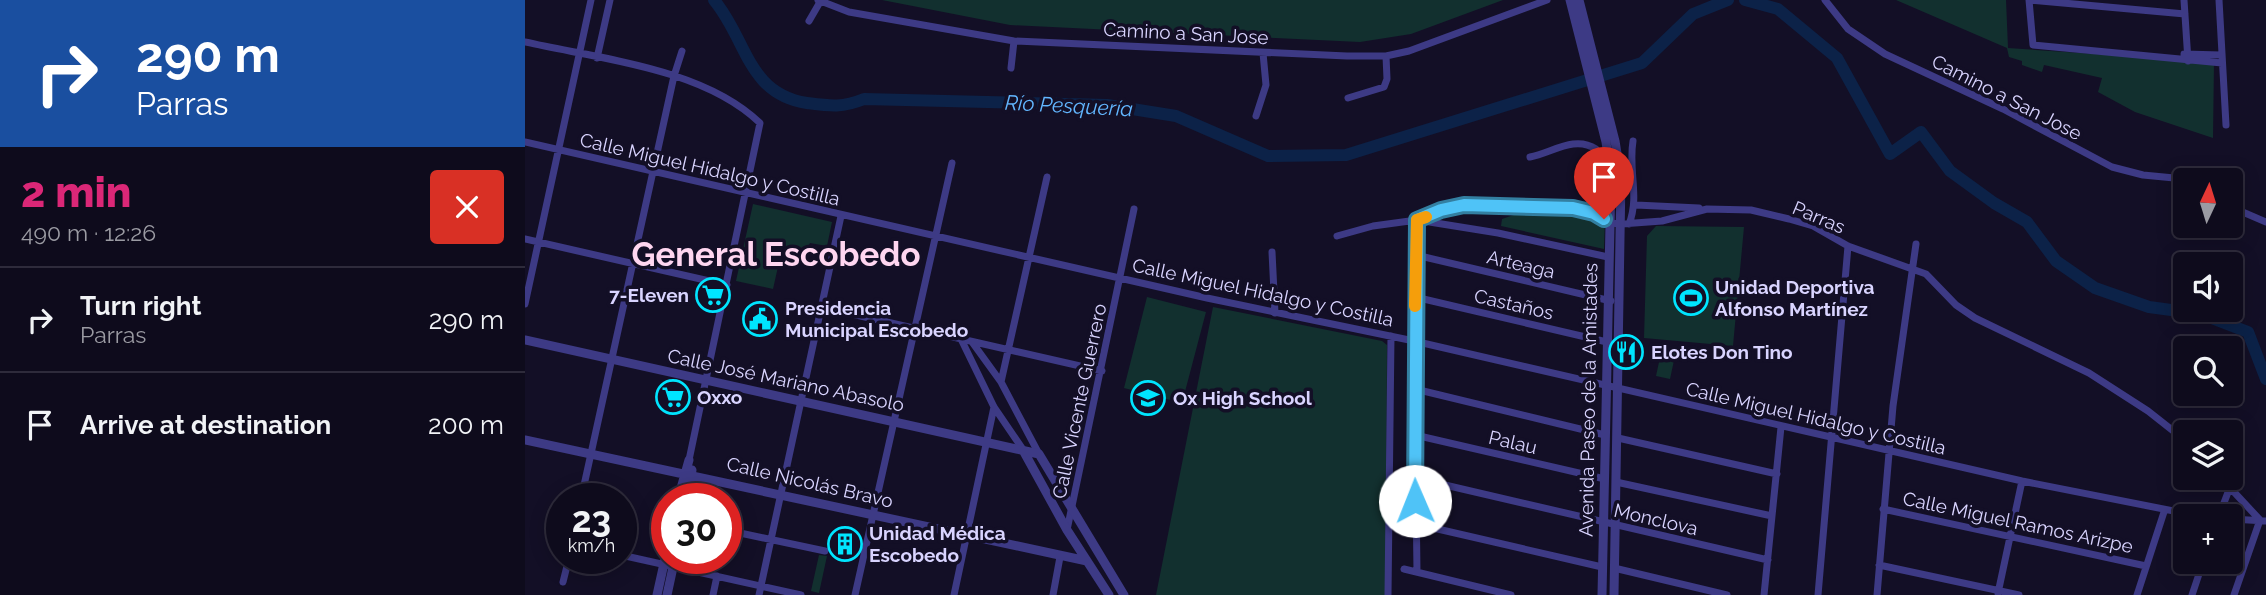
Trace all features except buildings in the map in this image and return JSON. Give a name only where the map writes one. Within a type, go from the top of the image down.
[{"type":"street","points":[[525,304],[591,0]]},
{"type":"street","points":[[597,58],[610,0]]},
{"type":"street","name":"Camino a San Jose","points":[[819,1],[849,12],[1014,40],[1386,56],[1429,45],[1547,0]]},
{"type":"street","name":"Avenida Paseo de la Amistades","points":[[1570,0],[1586,40]]},
{"type":"street","name":"Avenida Paseo de la Amistades","points":[[1579,0],[1616,200],[1625,224],[1619,301],[1613,595]]},
{"type":"street","name":"Camino a San Jose","points":[[1825,0],[1848,29],[1885,54],[2003,109],[2112,167],[2143,175],[2173,178]]},
{"type":"street","points":[[2185,14],[2029,0],[2033,45],[2221,59]]},
{"type":"street","points":[[2184,0],[2188,56]]},
{"type":"street","points":[[2219,0],[2226,125]]},
{"type":"street","points":[[809,21],[819,1]]},
{"type":"street","points":[[1011,68],[1014,40]]},
{"type":"street","points":[[525,42],[674,76],[713,90],[760,123],[689,460],[688,483]]},
{"type":"street","points":[[584,483],[652,173],[682,51]]},
{"type":"street","points":[[1256,116],[1266,85],[1263,52]]},
{"type":"street","points":[[1348,98],[1384,87],[1387,79],[1386,56]]},
{"type":"street","points":[[1625,224],[1636,205],[1631,173],[1633,141]]},
{"type":"street","name":"Calle Miguel Hidalgo y Costilla","points":[[525,142],[841,216],[936,234],[1275,313],[1415,341],[1781,427],[2173,513]]},
{"type":"street","points":[[1530,157],[1574,143],[1588,144],[1595,149],[1599,164],[1594,213]]},
{"type":"street","points":[[855,595],[951,163]]},
{"type":"street","points":[[1000,382],[1047,177]]},
{"type":"street","name":"Avenida Paseo de la Amistades","points":[[1602,595],[1608,257],[1610,223],[1616,200]]},
{"type":"street","name":"Parras","points":[[1337,236],[1394,222],[1417,220],[1441,210],[1464,205],[1573,208],[1594,213],[1610,223],[1625,224],[1668,220],[1707,209],[1751,210],[1813,226],[1848,246],[1912,268],[1936,282],[1956,305],[1975,318],[2089,373],[2148,411],[2173,431]]},
{"type":"street","points":[[1636,205],[1707,209]]},
{"type":"street","name":"Calle Vicente Guerrero","points":[[1067,530],[1122,278],[1134,209]]},
{"type":"street","points":[[2243,212],[2266,222]]},
{"type":"street","points":[[759,595],[841,216]]},
{"type":"street","points":[[1417,571],[1417,220],[1498,233],[1608,257]]},
{"type":"street","points":[[525,239],[727,285]]},
{"type":"street","points":[[1877,595],[1888,450],[1916,244]]},
{"type":"street","points":[[1818,595],[1848,246]]},
{"type":"street","points":[[1272,252],[1275,313]]},
{"type":"street","name":"Arteaga","points":[[1416,255],[1619,301]]},
{"type":"street","name":"Castaños","points":[[1415,297],[1607,342]]},
{"type":"street","points":[[821,307],[1102,372]]},
{"type":"street","points":[[1388,595],[1391,336]]},
{"type":"street","points":[[961,339],[994,407],[1024,452],[1067,530],[1109,595]]},
{"type":"street","name":"Calle José Mariano Abasolo","points":[[525,340],[1038,454]]},
{"type":"street","points":[[972,342],[1000,382],[1038,454],[1123,595]]},
{"type":"street","points":[[1415,389],[1605,435]]},
{"type":"street","points":[[954,595],[994,407]]},
{"type":"street","points":[[1764,595],[1781,427]]},
{"type":"street","name":"Palau","points":[[1415,435],[1605,479]]},
{"type":"street","points":[[1618,438],[1777,474]]},
{"type":"street","name":"Calle Nicolás Bravo","points":[[525,440],[689,473],[1087,561]]},
{"type":"street","points":[[685,483],[689,473]]},
{"type":"street","name":"Monclova","points":[[1415,478],[1768,559]]},
{"type":"street","points":[[1998,593],[2022,481]]},
{"type":"street","points":[[1616,482],[1772,516]]},
{"type":"street","points":[[2233,490],[2263,521]]},
{"type":"street","name":"Calle Miguel Ramos Arizpe","points":[[1883,509],[2146,566]]},
{"type":"street","points":[[2137,595],[2164,512]]},
{"type":"street","points":[[2243,520],[2263,521]]},
{"type":"street","points":[[2234,595],[2263,521]]},
{"type":"street","points":[[1416,524],[1602,567]]},
{"type":"street","points":[[742,533],[825,551]]},
{"type":"street","points":[[1052,595],[1060,557]]},
{"type":"street","points":[[1879,565],[1998,593],[2019,595]]},
{"type":"street","points":[[1614,568],[1727,595]]},
{"type":"street","points":[[1404,569],[1511,595]]},
{"type":"street","points":[[563,582],[565,574]]},
{"type":"street","points":[[657,595],[666,574]]},
{"type":"street","points":[[667,595],[669,574]]},
{"type":"street","points":[[710,574],[801,595]]},
{"type":"street","points":[[2192,595],[2199,574]]},
{"type":"street","points":[[713,595],[717,576]]},
{"type":"green space","points":[[882,0],[1503,0],[1411,34],[1360,42],[1010,25]]},
{"type":"green space","points":[[1896,0],[2006,0],[2008,48],[2214,62],[2213,138],[2135,112],[2098,92],[2102,78],[2044,65],[2042,72],[2022,65],[2022,61],[2009,57],[2007,48]]},
{"type":"green space","points":[[753,204],[832,222],[827,246],[810,243],[805,254],[782,249],[773,289],[736,281]]},
{"type":"green space","points":[[1528,210],[1605,217],[1604,249],[1501,226],[1502,219]]},
{"type":"green space","name":"Unidad Deportiva Alfonso Martínez","points":[[1656,226],[1744,227],[1733,346],[1644,338],[1647,236]]},
{"type":"green space","points":[[1147,297],[1206,312],[1182,403],[1124,388]]},
{"type":"green space","points":[[1213,307],[1382,341],[1387,345],[1386,595],[1156,595]]},
{"type":"green space","points":[[1662,348],[1676,351],[1670,379],[1656,376]]},
{"type":"green space","points":[[819,555],[827,556],[819,593],[811,591]]},
{"type":"waterway","name":"Río Pesquería","points":[[714,0],[760,77],[772,89],[787,98],[829,105],[849,104],[864,99],[1107,105],[1176,116],[1268,156],[1346,155],[1642,63],[1693,14],[1728,0]]},
{"type":"waterway","name":"Río Pesquería","points":[[1745,0],[1778,9],[1837,58],[1890,154],[1921,132],[1950,171],[1994,203],[2027,222],[2056,261],[2095,288],[2149,307],[2201,314],[2248,332],[2266,379]]},
{"type":"slow traffic","points":[[1415,306],[1417,220],[1426,217]]},
{"type":"place","name":"7-Eleven","points":[[713,295]]},
{"type":"place","name":"Unidad Deportiva Alfonso Martínez","points":[[1691,298]]},
{"type":"place","name":"Presidencia Municipal Escobedo","points":[[760,319]]},
{"type":"place","name":"Elotes Don Tino","points":[[1626,352]]},
{"type":"place","name":"Oxxo","points":[[673,397]]},
{"type":"place","name":"Ox High School","points":[[1148,398]]},
{"type":"place","name":"Unidad Médica Escobedo","points":[[845,544]]},
{"type":"district","name":"General Escobedo","points":[[776,254]]},
{"type":"route","points":[[1415,501],[1417,220],[1453,206],[1464,205],[1585,209],[1604,219]]}]
